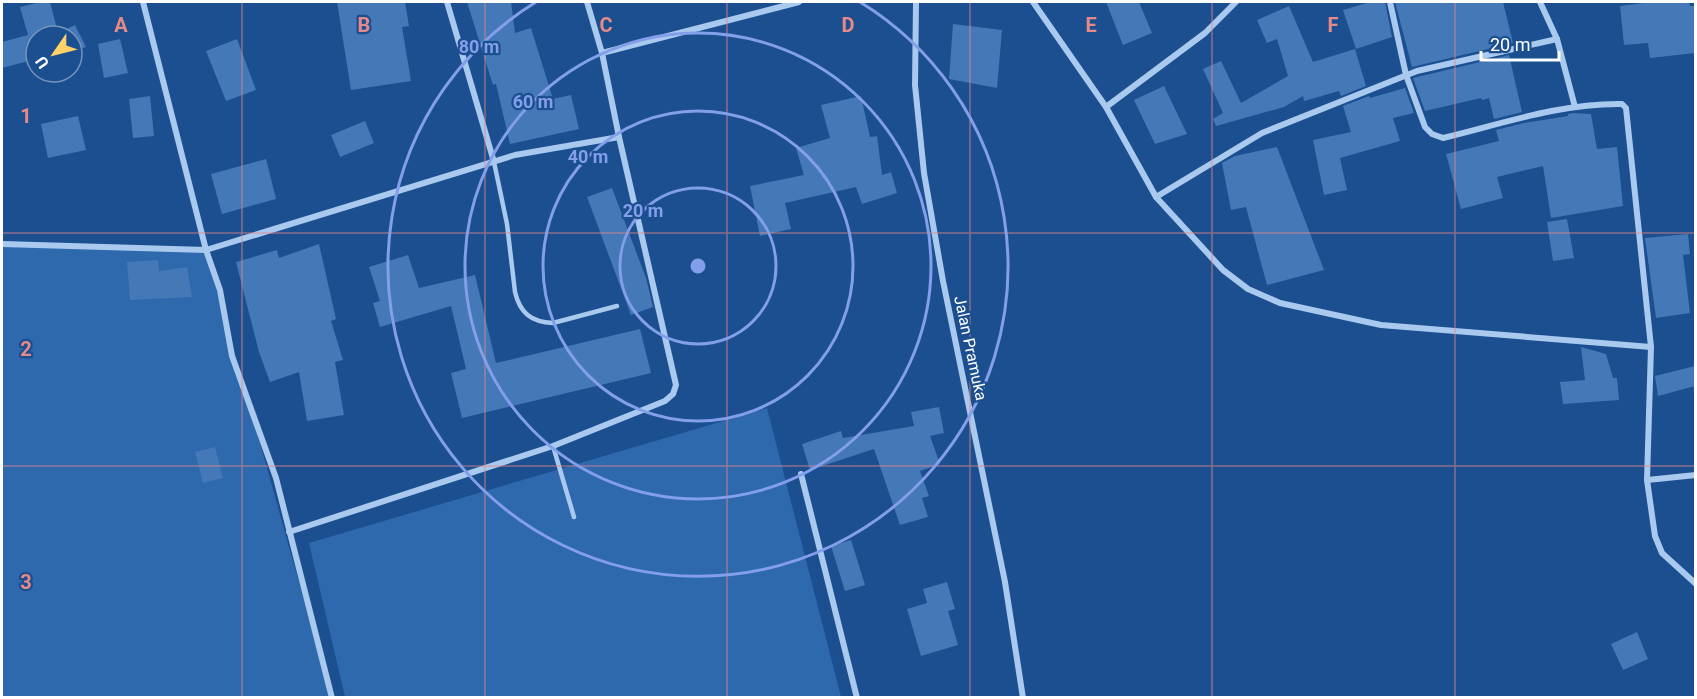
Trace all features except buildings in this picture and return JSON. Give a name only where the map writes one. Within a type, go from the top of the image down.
[{"type":"street","points":[[143,2],[206,250],[220,290],[232,356],[276,478],[332,698]]},
{"type":"street","points":[[447,2],[494,162]]},
{"type":"street","points":[[289,532],[553,446],[665,401],[673,394],[676,385],[602,53],[587,2]]},
{"type":"street","points":[[602,53],[799,2]]},
{"type":"street","name":"Jalan Pramuka","points":[[916,2],[915,85],[924,173],[943,281],[1005,582],[1023,698]]},
{"type":"street","points":[[1033,2],[1106,108],[1156,196],[1223,270],[1248,289],[1280,303],[1381,325],[1651,347]]},
{"type":"street","points":[[1106,108],[1204,33],[1236,2]]},
{"type":"street","points":[[1390,2],[1406,75],[1425,127],[1432,134],[1443,138],[1538,114],[1595,104],[1622,104],[1626,108],[1651,347],[1647,480],[1657,543],[1662,553],[1695,584]]},
{"type":"street","points":[[1540,2],[1557,39],[1575,108]]},
{"type":"street","points":[[1156,196],[1262,133],[1406,75],[1557,39]]},
{"type":"street","points":[[2,244],[206,250],[516,155],[619,137]]},
{"type":"street","points":[[801,474],[857,698]]},
{"type":"street","points":[[1647,480],[1695,475]]},
{"type":"lane","points":[[494,162],[507,224],[514,292],[526,316],[543,323],[553,323],[617,306]]},
{"type":"lane","points":[[553,446],[574,518]]},
{"type":"shaded area","points":[[2,241],[206,250],[331,697],[2,698]]},
{"type":"shaded area","points":[[767,408],[841,697],[345,697],[309,543]]}]
